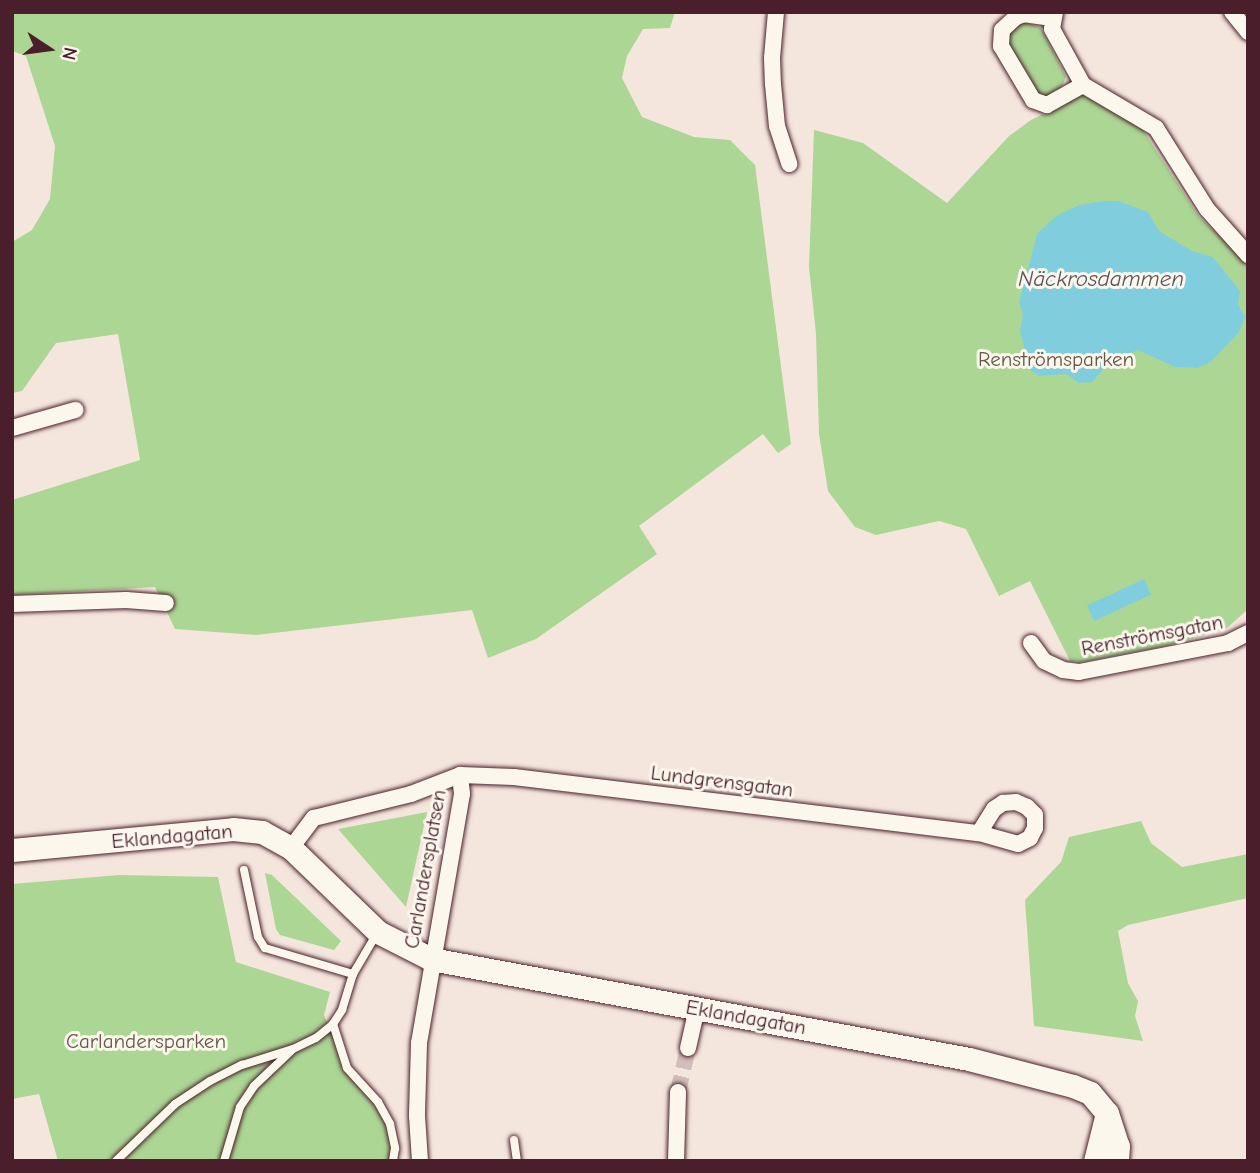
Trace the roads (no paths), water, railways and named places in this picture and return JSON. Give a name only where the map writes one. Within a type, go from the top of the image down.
[{"type":"street","points":[[776,12],[773,84],[777,126],[789,163]]},
{"type":"street","points":[[1233,12],[1248,32]]},
{"type":"street","points":[[1083,85],[1047,105],[1032,100],[1001,46],[1002,30],[1016,17],[1025,14],[1053,15],[1055,38],[1083,85],[1156,128],[1207,209],[1248,255]]},
{"type":"street","points":[[12,428],[75,410]]},
{"type":"street","points":[[12,604],[126,600],[166,603]]},
{"type":"street","name":"Renströmsgatan","points":[[1031,643],[1044,661],[1063,670],[1079,672],[1228,643],[1248,633]]},
{"type":"street","name":"Lundgrensgatan","points":[[460,775],[514,777],[979,833]]},
{"type":"street","name":"Carlandersplatsen","points":[[291,848],[314,818],[411,794],[460,775],[462,794],[431,959],[419,1043],[417,1116],[420,1161]]},
{"type":"street","name":"Eklandagatan","points":[[12,850],[233,829],[271,835],[291,848],[378,932],[431,959],[1001,1066],[1073,1086],[1090,1093],[1107,1114],[1118,1146],[1117,1161]]},
{"type":"street","points":[[688,1048],[697,1008]]},
{"type":"street","points":[[676,1161],[678,1092]]},
{"type":"street","points":[[1095,1161],[1107,1114]]},
{"type":"lane","name":"Eklandagatan","points":[[244,870],[258,937],[265,948],[353,974]]},
{"type":"lane","points":[[116,1161],[175,1104],[210,1081],[242,1065],[293,1049],[316,1038],[332,1024],[342,1010],[353,974],[378,932]]},
{"type":"lane","points":[[332,1024],[347,1068],[378,1101],[390,1124],[395,1148],[393,1161]]},
{"type":"lane","points":[[224,1161],[240,1107],[254,1086],[293,1049]]},
{"type":"lane","points":[[514,1140],[517,1161]]},
{"type":"water","name":"Näckrosdammen","points":[[1118,201],[1148,212],[1159,231],[1192,251],[1213,257],[1240,291],[1238,304],[1245,317],[1239,332],[1211,362],[1197,368],[1175,367],[1138,350],[1117,359],[1107,353],[1102,371],[1092,382],[1079,383],[1067,374],[1039,376],[1030,370],[1020,331],[1023,314],[1019,303],[1037,234],[1056,216],[1079,205]]},
{"type":"water","points":[[1144,579],[1151,594],[1094,621],[1087,606]]},
{"type":"tunnel","points":[[678,1092],[688,1048]]},
{"type":"park label","name":"Renströmsparken","points":[[1056,359]]},
{"type":"park label","name":"Carlandersparken","points":[[146,1041]]}]
